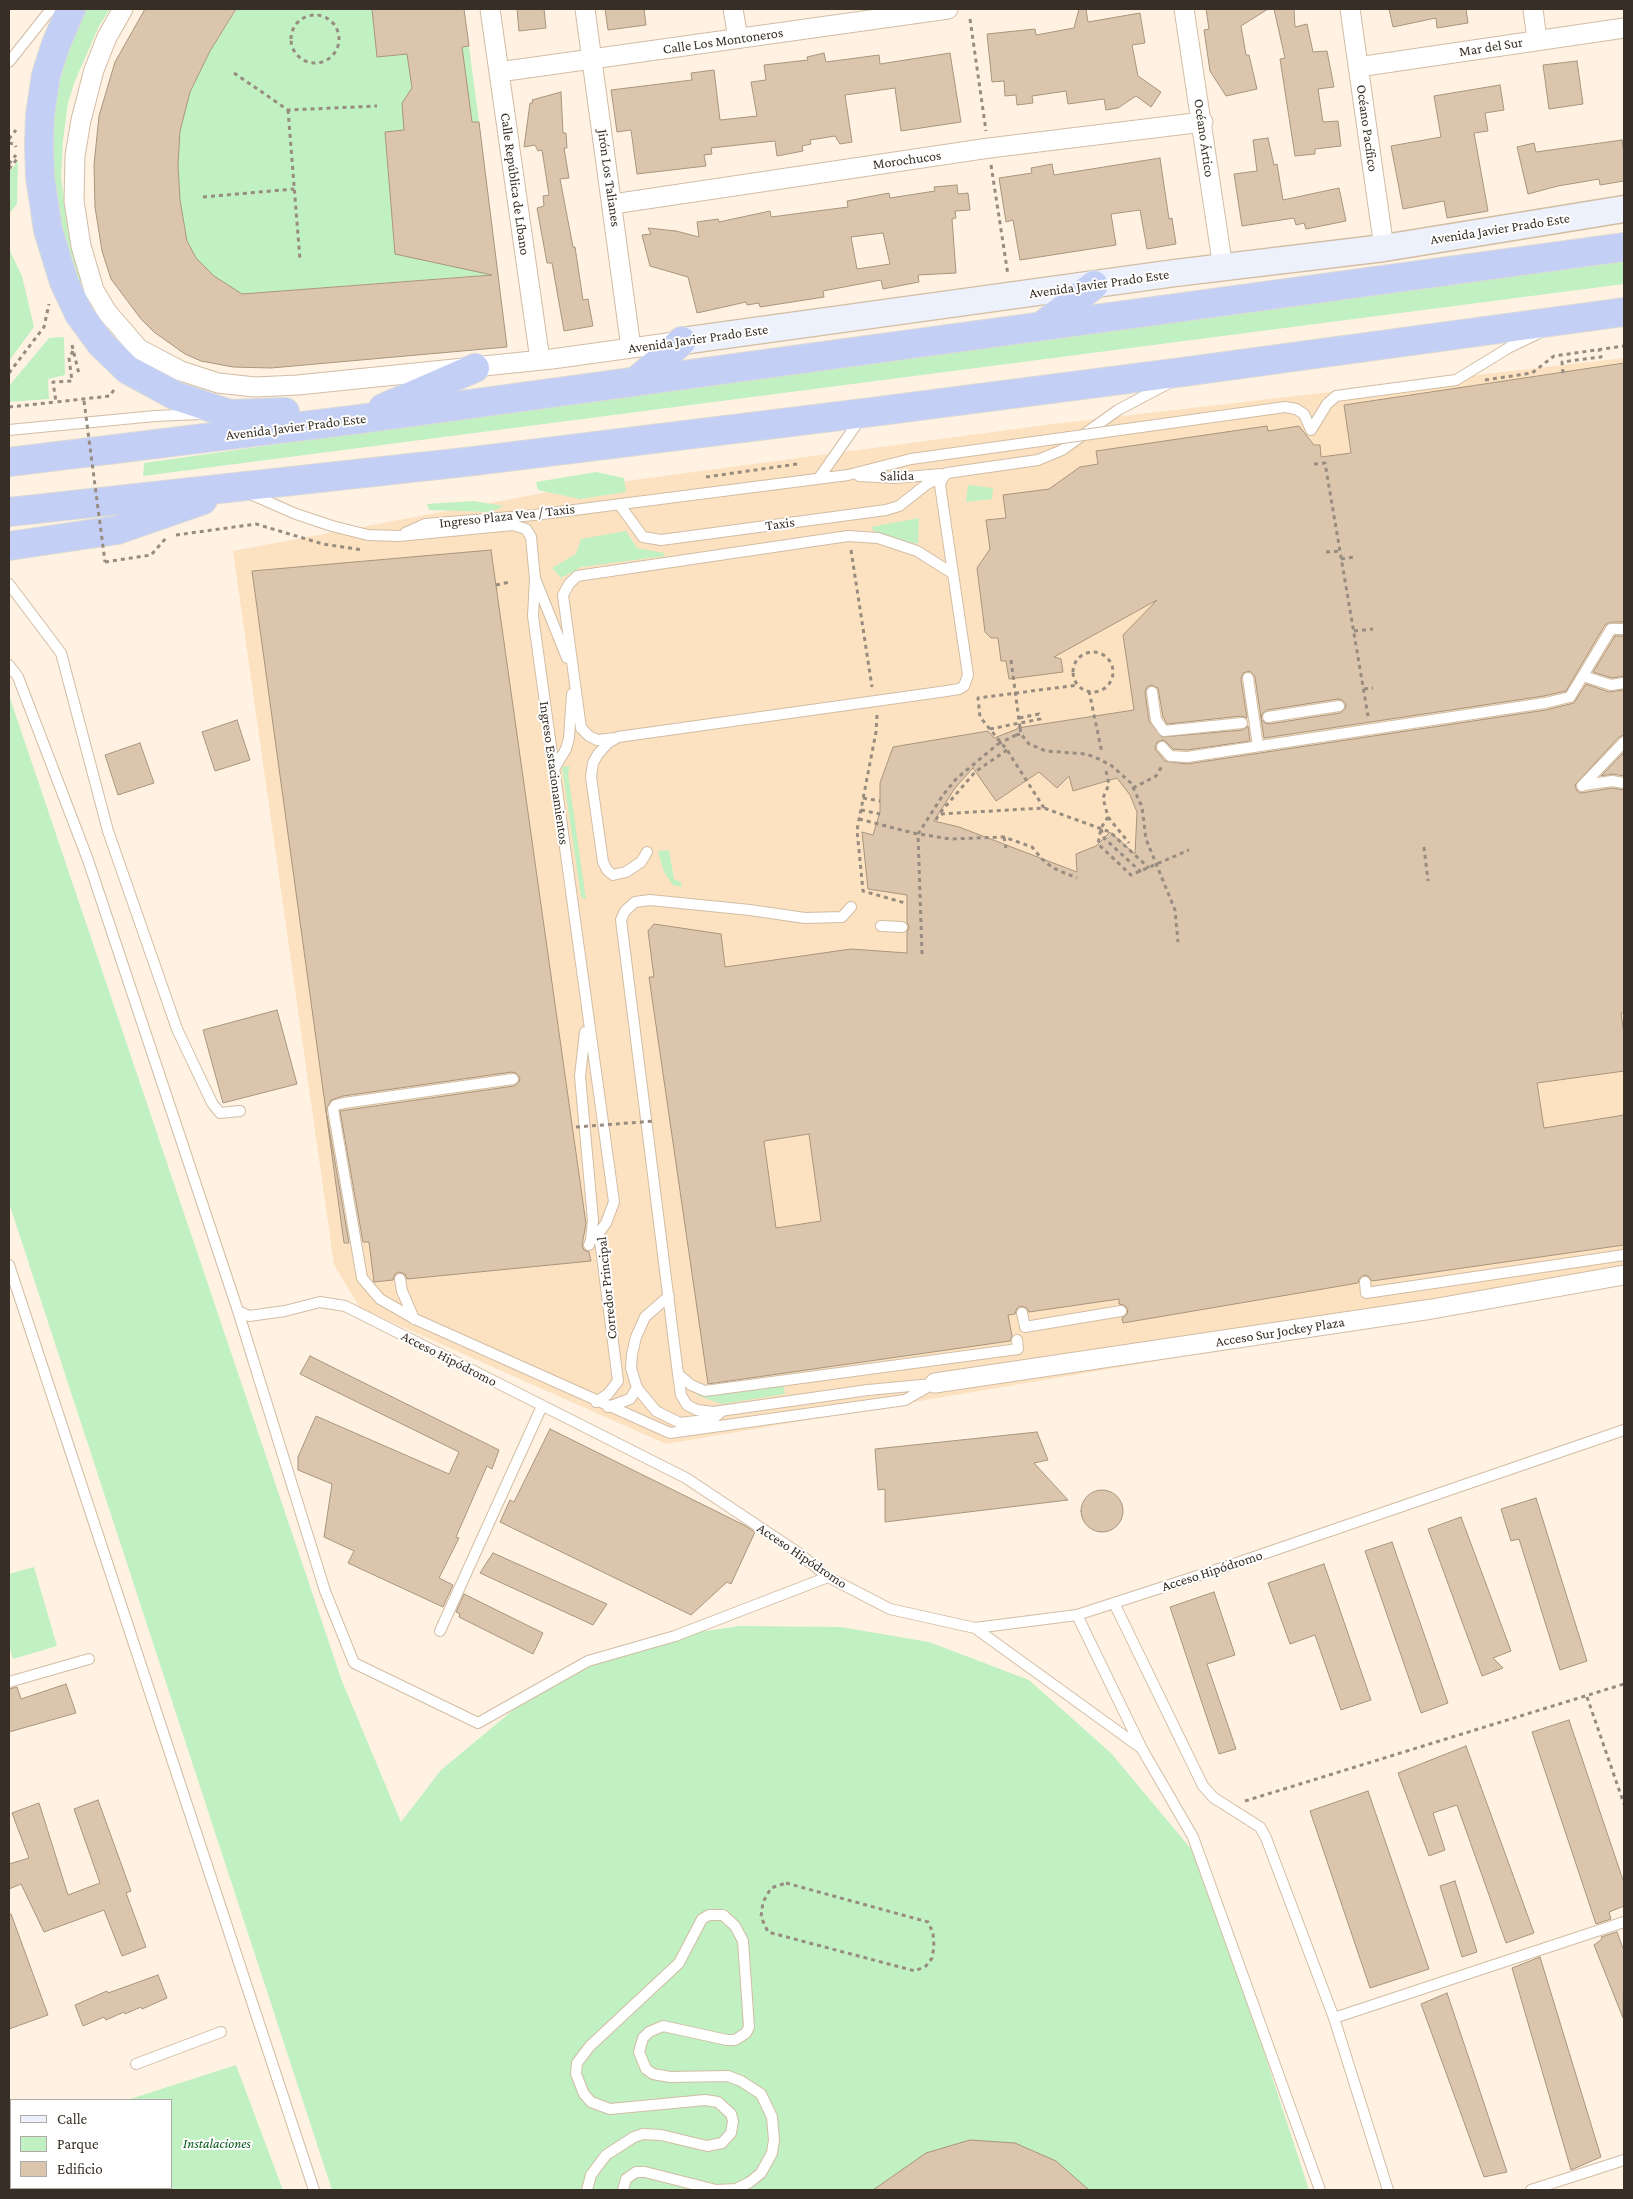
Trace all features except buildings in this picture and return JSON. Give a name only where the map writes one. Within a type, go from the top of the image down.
[{"type":"highway","points":[[71,9],[56,44],[46,75],[40,115],[40,177],[45,211],[53,248],[64,282],[79,314],[101,344],[128,370],[176,396],[230,414],[306,412],[360,419],[475,368]]},
{"type":"highway","name":"Avenida Javier Prado Este","points":[[9,462],[360,419],[1044,324],[1624,247]]},
{"type":"highway","points":[[1044,324],[1094,285]]},
{"type":"highway","points":[[9,512],[474,461],[864,413],[1190,372],[1624,312]]},
{"type":"highway","points":[[635,382],[682,341]]},
{"type":"highway","points":[[9,546],[117,530],[191,506],[235,487]]},
{"type":"main road","name":"Avenida Javier Prado Este","points":[[682,341],[1384,248],[1624,209]]},
{"type":"street","name":"Avenida Javier Prado Este","points":[[123,9],[108,37],[92,79],[81,120],[75,156],[74,201],[81,246],[94,290],[107,312],[140,349],[181,370],[218,382],[255,387],[298,385],[475,368],[682,341]]},
{"type":"street","name":"Calle República de Líbano","points":[[490,9],[540,360]]},
{"type":"street","name":"Jirón Los Talianes","points":[[585,9],[613,204],[631,348]]},
{"type":"street","points":[[733,9],[738,38]]},
{"type":"street","name":"Calle Los Montoneros","points":[[499,72],[738,38],[884,13],[948,9]]},
{"type":"street","name":"Océano Ártico","points":[[1184,9],[1223,268]]},
{"type":"street","name":"Océano Pacífico","points":[[1350,9],[1384,248]]},
{"type":"street","points":[[1533,9],[1537,40]]},
{"type":"street","name":"Mar del Sur","points":[[1358,67],[1624,28]]},
{"type":"street","name":"Morochucos","points":[[613,204],[989,148],[1202,122]]},
{"type":"street","name":"Acceso Sur Jockey Plaza","points":[[935,1383],[1432,1309],[1624,1275]]},
{"type":"lane","points":[[9,62],[50,9]]},
{"type":"lane","points":[[848,475],[911,459],[1285,407],[1296,409],[1304,414],[1311,430],[1327,404],[1336,396],[1456,380],[1510,347],[1567,320]]},
{"type":"lane","name":"Salida","points":[[848,475],[895,478],[947,473],[1038,460],[1062,450],[1118,410],[1190,372]]},
{"type":"lane","points":[[818,478],[864,413]]},
{"type":"lane","points":[[9,430],[155,416],[230,414]]},
{"type":"lane","points":[[947,473],[940,485],[968,675],[967,682],[958,689],[597,740],[588,736],[581,728],[563,595],[569,584],[577,576],[848,536],[878,538],[917,551],[952,572]]},
{"type":"lane","name":"Taxis","points":[[619,504],[643,536],[661,540],[886,510],[899,506],[927,484],[947,473]]},
{"type":"lane","name":"Ingreso Plaza Vea / Taxis","points":[[398,536],[425,524],[535,515],[848,475]]},
{"type":"lane","points":[[235,487],[296,514],[332,526],[368,535],[398,536]]},
{"type":"lane","name":"Ingreso Estacionamientos","points":[[398,536],[513,526],[526,529],[531,538],[535,579],[533,616],[587,1019]]},
{"type":"lane","points":[[535,579],[573,673],[569,738],[566,749],[554,769]]},
{"type":"lane","points":[[9,584],[61,652],[108,831],[176,1028],[212,1103],[220,1113],[240,1111]]},
{"type":"lane","points":[[1162,747],[1170,756],[1187,757],[1545,704],[1570,697],[1611,630],[1624,629]]},
{"type":"lane","points":[[9,665],[18,677],[88,860],[238,1311],[325,1591],[354,1663],[478,1723],[588,1661],[675,1636],[828,1577]]},
{"type":"lane","points":[[1583,676],[1611,686],[1624,683]]},
{"type":"lane","points":[[1248,678],[1258,746]]},
{"type":"lane","points":[[1152,692],[1156,720],[1164,731],[1213,729],[1242,723]]},
{"type":"lane","points":[[1268,717],[1339,706]]},
{"type":"lane","points":[[618,737],[603,748],[593,763],[591,777],[604,862],[607,870],[613,874],[626,872],[641,862],[647,852]]},
{"type":"lane","points":[[1624,742],[1583,785],[1612,781],[1624,783]]},
{"type":"lane","points":[[851,907],[842,917],[805,918],[750,910],[650,900],[635,902],[625,911],[621,920],[681,1395],[687,1405],[698,1410],[723,1410],[868,1390],[935,1383]]},
{"type":"lane","points":[[881,926],[902,927]]},
{"type":"lane","points":[[587,1019],[580,1076],[593,1220],[591,1240],[588,1245]]},
{"type":"lane","name":"Corredor Principal","points":[[587,1019],[614,1202],[606,1223],[599,1233],[618,1381],[608,1394],[593,1400]]},
{"type":"lane","points":[[513,1080],[344,1103],[336,1105],[333,1109],[362,1278],[380,1299],[415,1320],[670,1433],[905,1400],[935,1383]]},
{"type":"lane","points":[[1365,1282],[1366,1293],[1624,1255]]},
{"type":"lane","points":[[9,1265],[314,2190]]},
{"type":"lane","points":[[400,1279],[402,1291],[415,1320]]},
{"type":"lane","points":[[669,1296],[646,1317],[636,1337],[631,1368],[637,1388],[656,1410],[680,1422],[713,1419],[723,1410]]},
{"type":"lane","name":"Acceso Hipódromo","points":[[238,1311],[249,1316],[286,1311],[320,1302],[345,1306],[686,1478],[797,1552],[828,1577],[890,1609],[975,1628],[1077,1615],[1228,1566],[1624,1430]]},
{"type":"lane","points":[[1022,1313],[1024,1327],[1121,1311]]},
{"type":"lane","points":[[678,1374],[691,1385],[705,1391],[1018,1348],[1017,1340]]},
{"type":"lane","points":[[608,1407],[630,1399],[637,1388]]},
{"type":"lane","points":[[440,1631],[542,1406]]},
{"type":"lane","points":[[1114,1603],[1203,1786],[1214,1798],[1230,1806],[1260,1827],[1266,1838],[1334,2018],[1388,2190]]},
{"type":"lane","points":[[1077,1615],[1142,1748],[1194,1837],[1320,2190]]},
{"type":"lane","points":[[975,1628],[1142,1748]]},
{"type":"lane","points":[[9,1682],[89,1659]]},
{"type":"lane","points":[[587,2190],[591,2175],[606,2154],[643,2134],[661,2135],[707,2146],[722,2143],[731,2133],[733,2121],[731,2114],[728,2109],[718,2102],[705,2100],[610,2109],[591,2102],[584,2094],[576,2074],[577,2063],[590,2046],[657,1986],[679,1963],[702,1919],[709,1916],[723,1915],[735,1926],[743,1941],[749,2027],[746,2033],[735,2040],[727,2040],[663,2026],[649,2032],[643,2038],[639,2052],[646,2068],[653,2074],[670,2077],[728,2076],[741,2081],[761,2094],[772,2117],[774,2140],[772,2153],[761,2173],[750,2182],[736,2189],[716,2190],[645,2172],[636,2172],[626,2179],[623,2190]]},
{"type":"lane","points":[[1334,2018],[1624,1922]]},
{"type":"lane","points":[[136,2064],[221,2032]]},
{"type":"lane","points":[[1531,2190],[1624,2160]]},
{"type":"path","points":[[318,14],[332,22],[337,29],[338,45],[329,58],[314,63],[299,58],[294,52],[290,37],[296,23],[309,15],[318,14]]},
{"type":"path","points":[[970,19],[986,132]]},
{"type":"path","points":[[234,73],[288,110],[377,106]]},
{"type":"path","points":[[288,110],[300,260]]},
{"type":"path","points":[[9,143],[15,144],[18,152],[9,164]]},
{"type":"path","points":[[991,165],[1009,280]]},
{"type":"path","points":[[203,197],[294,189]]},
{"type":"path","points":[[9,373],[44,326],[50,301]]},
{"type":"path","points":[[1563,373],[1562,362],[1601,357],[1599,349]]},
{"type":"path","points":[[56,402],[53,382],[72,381],[69,358],[73,350],[79,374]]},
{"type":"path","points":[[9,407],[110,396],[117,384]]},
{"type":"path","points":[[84,402],[105,562],[151,556],[167,536]]},
{"type":"path","points":[[1314,464],[1324,463],[1369,725]]},
{"type":"path","points":[[702,477],[797,464]]},
{"type":"path","points":[[158,538],[256,524],[323,544],[370,551]]},
{"type":"path","points":[[848,536],[877,717],[876,732],[857,830],[863,891],[905,903]]},
{"type":"path","points":[[101,544],[110,543]]},
{"type":"path","points":[[1326,552],[1340,551]]},
{"type":"path","points":[[1342,559],[1354,557]]},
{"type":"path","points":[[496,585],[510,582]]},
{"type":"path","points":[[1354,631],[1373,629]]},
{"type":"path","points":[[1044,808],[1007,750],[980,717],[978,698],[1078,685],[1089,691],[1102,690],[1113,676],[1111,663],[1102,654],[1089,653],[1077,660],[1074,673],[1078,685]]},
{"type":"path","points":[[1010,660],[1021,734],[1030,744],[1046,751],[1086,754],[1099,759],[1112,766],[1133,788],[1142,806],[1146,840],[1175,910],[1178,942]]},
{"type":"path","points":[[1364,689],[1373,688]]},
{"type":"path","points":[[1089,691],[1102,753]]},
{"type":"path","points":[[990,729],[1040,719],[1039,714],[1019,718]]},
{"type":"path","points":[[922,954],[918,834],[943,795],[956,779],[998,744],[1021,734]]},
{"type":"path","points":[[936,820],[975,772],[1007,750]]},
{"type":"path","points":[[1133,788],[1156,776],[1170,756]]},
{"type":"path","points":[[1106,770],[1109,784],[1103,798],[1108,817],[1129,843]]},
{"type":"path","points":[[863,798],[880,802]]},
{"type":"path","points":[[939,814],[1044,808],[1110,832],[1149,868]]},
{"type":"path","points":[[861,810],[880,814]]},
{"type":"path","points":[[1108,817],[1101,828],[1098,844],[1131,876],[1189,850]]},
{"type":"path","points":[[859,819],[918,834],[950,839],[1004,837],[1032,847],[1053,868],[1077,878]]},
{"type":"path","points":[[917,825],[924,826]]},
{"type":"path","points":[[1101,828],[1104,838],[1141,872]]},
{"type":"path","points":[[1004,837],[1006,848]]},
{"type":"path","points":[[1424,847],[1428,881]]},
{"type":"path","points":[[576,1127],[656,1121]]},
{"type":"path","points":[[1230,1806],[1624,1684]]},
{"type":"path","points":[[1586,1697],[1624,1804]]},
{"type":"path","points":[[786,1883],[928,1922],[933,1933],[934,1947],[932,1958],[926,1966],[915,1972],[768,1932],[761,1917],[763,1902],[771,1888],[786,1883]]},
{"type":"shaded area","points":[[1624,358],[1624,1282],[666,1444],[360,1308],[334,1265],[233,551],[559,490],[1053,424]]},
{"type":"green space","points":[[82,9],[110,9],[99,26],[75,81],[68,103],[63,140],[61,176],[68,230],[77,270],[93,299],[85,307],[51,209],[53,92]]},
{"type":"green space","points":[[237,9],[372,9],[378,57],[469,46],[479,122],[385,133],[395,253],[416,258],[495,250],[498,274],[242,294],[214,276],[196,258],[187,241],[180,200],[178,165],[180,131],[190,92],[210,51]]},
{"type":"green space","points":[[18,161],[17,204],[9,214],[9,172]]},
{"type":"green space","points":[[9,249],[22,276],[34,327],[9,361]]},
{"type":"green space","points":[[1624,254],[1624,284],[143,476],[144,463]]},
{"type":"green space","points":[[64,337],[65,375],[48,379],[49,399],[9,402],[9,386],[49,338]]},
{"type":"green space","points":[[596,472],[624,478],[626,492],[580,499],[538,490],[536,482]]},
{"type":"green space","points":[[968,485],[993,488],[992,499],[966,502]]},
{"type":"green space","points":[[473,501],[504,506],[491,512],[429,510],[427,504]]},
{"type":"green space","points":[[919,518],[918,544],[876,534],[871,527]]},
{"type":"green space","points":[[626,531],[637,548],[664,553],[665,556],[581,567],[561,578],[552,568],[576,554],[581,539]]},
{"type":"green space","points":[[9,695],[342,1681],[401,1822],[441,1770],[536,1691],[633,1642],[739,1626],[841,1627],[929,1642],[1029,1680],[1111,1753],[1202,1862],[1309,2190],[332,2190],[9,1203]]},
{"type":"green space","points":[[570,766],[568,773],[586,899],[581,897],[562,767]]},
{"type":"green space","points":[[669,850],[674,879],[681,882],[682,887],[673,885],[664,872],[658,851]]},
{"type":"green space","points":[[783,1383],[785,1394],[722,1404],[696,1395]]},
{"type":"green space","points":[[34,1567],[57,1646],[13,1659],[9,1645],[9,1574]]},
{"type":"green space","name":"Instalaciones","points":[[236,2065],[283,2190],[9,2190],[10,2138],[10,2189],[172,2189],[172,2099],[130,2099]]}]
